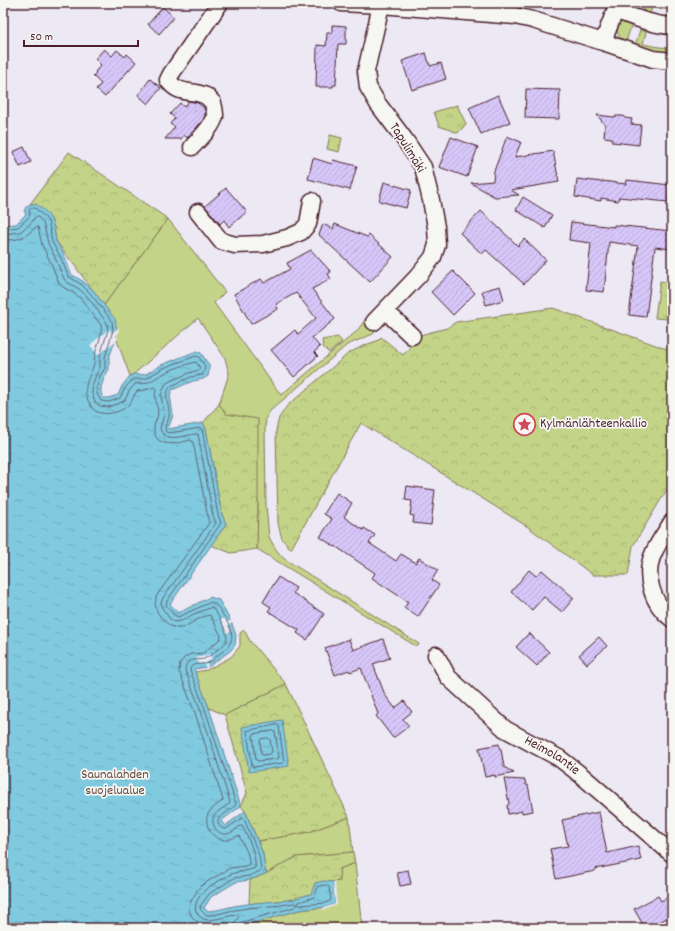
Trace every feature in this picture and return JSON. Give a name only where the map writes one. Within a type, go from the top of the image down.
[{"type":"street","points":[[192,147],[210,126],[213,120],[215,115],[213,103],[206,97],[177,89],[171,85],[168,80],[170,74],[220,3]]},
{"type":"street","points":[[341,3],[516,9],[533,20],[652,59],[672,61]]},
{"type":"street","name":"Tapulimäki","points":[[374,322],[419,275],[433,257],[436,245],[436,227],[432,204],[422,167],[405,140],[378,104],[368,87],[366,71],[381,5]]},
{"type":"street","points":[[603,42],[616,6],[642,20],[664,26],[672,26]]},
{"type":"street","points":[[198,212],[221,241],[235,245],[262,244],[287,238],[301,232],[308,224],[312,201]]},
{"type":"street","points":[[393,318],[412,336]]},
{"type":"street","points":[[672,522],[654,552],[649,568],[650,584],[656,602],[672,619]]},
{"type":"street","name":"Heimolantie","points":[[436,655],[448,677],[505,729],[559,758],[581,775],[672,854]]},
{"type":"green space","points":[[644,3],[672,3],[672,9],[661,9],[652,6],[650,15],[643,12]]},
{"type":"green space","points":[[618,19],[632,23],[626,42],[620,38],[617,26]]},
{"type":"green space","points":[[640,30],[646,32],[643,44],[672,48],[672,54],[661,53],[635,45]]},
{"type":"green space","points":[[457,105],[466,124],[458,133],[439,126],[434,112]]},
{"type":"green space","points":[[330,135],[342,138],[339,152],[327,149]]},
{"type":"green space","points":[[69,152],[168,219],[104,305],[56,241],[51,219],[36,204],[30,204]]},
{"type":"green space","points":[[168,219],[225,292],[214,303],[281,395],[357,331],[370,313],[372,316],[366,323],[375,332],[373,334],[347,345],[270,411],[266,418],[266,505],[269,537],[283,558],[419,644],[418,646],[414,645],[257,549],[258,501],[226,414],[219,404],[229,374],[225,358],[198,318],[130,376],[104,305]]},
{"type":"green space","points":[[660,281],[672,283],[669,319],[655,318]]},
{"type":"green space","points":[[553,308],[672,351],[672,481],[633,546],[628,575],[593,575],[528,527],[361,423],[291,549],[282,539],[278,523],[276,430],[279,418],[287,406],[349,353],[377,341],[381,337],[403,355],[420,335],[447,328],[456,322]]},
{"type":"green space","points":[[338,337],[342,342],[329,353],[323,347],[322,340]]},
{"type":"green space","points":[[219,404],[226,414],[258,419],[257,549],[231,553],[211,545],[226,524],[222,515],[206,429],[203,423]]},
{"type":"green space","points":[[672,548],[672,591],[670,585]]},
{"type":"green space","points":[[244,630],[250,641],[286,684],[225,715],[209,708],[195,672],[207,670],[231,657],[240,646],[240,633]]},
{"type":"green space","points":[[286,684],[349,817],[309,832],[258,841],[245,811],[241,806],[247,793],[225,715]]},
{"type":"green space","points":[[349,817],[353,852],[296,857],[267,873],[265,870],[263,854],[258,841],[309,832]]},
{"type":"green space","points":[[353,852],[355,863],[339,869],[340,881],[315,883],[312,894],[289,900],[249,904],[250,880],[267,873],[296,857]]},
{"type":"green space","points":[[355,863],[362,928],[240,928],[299,910],[326,907],[335,904],[333,882],[340,881],[339,869]]},
{"type":"water","name":"Saunalahden suojelualue","points":[[30,204],[36,204],[46,212],[51,219],[56,241],[65,257],[71,274],[93,290],[115,319],[117,330],[116,338],[109,358],[109,369],[101,387],[103,398],[118,395],[122,386],[130,376],[134,374],[146,374],[161,365],[197,351],[201,353],[209,365],[208,376],[172,390],[170,395],[173,415],[168,429],[203,423],[206,429],[222,515],[226,524],[170,604],[178,613],[210,597],[219,600],[232,624],[236,635],[235,645],[230,651],[208,667],[194,669],[209,708],[241,806],[221,821],[225,826],[245,811],[263,854],[265,870],[267,873],[250,880],[236,882],[211,897],[204,908],[207,911],[254,903],[289,900],[311,894],[315,883],[323,881],[333,882],[335,904],[326,907],[299,910],[240,928],[3,928],[3,225],[16,224],[26,214],[24,211]]},
{"type":"water","points":[[282,720],[289,766],[249,772],[242,727]]},
{"type":"pier","points":[[119,327],[118,334],[116,336],[118,338],[117,340],[98,355],[90,345],[109,329],[112,333]]},
{"type":"pier","points":[[225,618],[228,622],[232,620],[234,622],[229,625],[232,631],[227,633],[220,620]]},
{"type":"pier","points":[[210,654],[212,660],[207,662],[208,669],[206,669],[204,663],[199,664],[196,658]]},
{"type":"pier","points":[[333,882],[335,882],[337,905],[323,910],[323,908],[335,904]]},
{"type":"building","points":[[163,7],[174,17],[159,34],[148,24]]},
{"type":"building","points":[[332,25],[346,26],[346,44],[338,44],[336,85],[333,85],[333,87],[316,87],[317,45],[326,46],[327,33],[332,33]]},
{"type":"building","points":[[104,49],[112,56],[117,50],[125,57],[127,54],[136,62],[105,97],[96,89],[101,84],[93,76],[101,65],[95,59]]},
{"type":"building","points":[[426,53],[430,66],[441,63],[446,79],[412,90],[402,61]]},
{"type":"building","points":[[150,79],[161,88],[148,104],[138,95]]},
{"type":"building","points":[[526,89],[560,90],[559,119],[525,118]]},
{"type":"building","points":[[498,95],[510,122],[481,134],[469,108]]},
{"type":"building","points":[[189,101],[198,103],[205,109],[203,120],[187,138],[184,135],[181,139],[165,139],[175,127],[170,124],[175,118],[170,114],[180,103],[184,107]]},
{"type":"building","points":[[597,115],[614,117],[623,116],[625,118],[632,119],[631,124],[641,125],[639,145],[612,142],[612,138],[604,137],[605,125]]},
{"type":"building","points":[[507,136],[521,142],[515,157],[553,151],[559,182],[511,190],[519,195],[495,197],[471,183],[493,181],[494,171]]},
{"type":"building","points":[[451,137],[478,147],[467,177],[439,167]]},
{"type":"building","points":[[24,147],[31,162],[20,167],[13,152]]},
{"type":"building","points":[[313,158],[332,164],[333,160],[357,166],[350,190],[308,179]]},
{"type":"building","points":[[577,179],[626,184],[627,180],[670,185],[668,202],[619,197],[618,201],[601,198],[601,201],[575,197]]},
{"type":"building","points":[[384,182],[411,190],[406,208],[379,201]]},
{"type":"building","points":[[226,188],[247,212],[229,227],[224,220],[220,224],[205,206]]},
{"type":"building","points":[[523,197],[552,215],[545,228],[516,210]]},
{"type":"building","points":[[481,211],[518,246],[524,239],[546,260],[524,284],[486,250],[482,254],[460,233]]},
{"type":"building","points":[[571,222],[672,231],[672,249],[655,247],[646,317],[629,315],[638,246],[609,242],[604,292],[586,290],[591,243],[569,240]]},
{"type":"building","points":[[323,224],[333,229],[335,224],[367,237],[369,235],[393,257],[370,282],[319,235]]},
{"type":"building","points":[[311,250],[331,272],[328,274],[331,279],[312,289],[335,319],[312,338],[320,347],[314,352],[318,356],[294,377],[271,350],[295,330],[298,334],[316,318],[296,293],[276,304],[278,309],[251,324],[234,294],[261,279],[264,283],[290,269],[287,263]]},
{"type":"building","points":[[453,271],[475,293],[453,315],[431,292]]},
{"type":"building","points":[[500,286],[504,300],[486,305],[482,291]]},
{"type":"building","points":[[407,486],[435,490],[431,525],[413,523],[414,516],[410,515],[412,501],[405,500]]},
{"type":"building","points":[[337,493],[352,503],[344,517],[363,530],[364,528],[375,535],[369,543],[396,561],[401,554],[416,563],[419,558],[438,570],[432,580],[439,585],[418,617],[404,608],[408,602],[372,578],[375,573],[320,537],[332,519],[324,514]]},
{"type":"building","points":[[529,570],[536,576],[542,570],[574,598],[562,612],[544,597],[532,610],[511,592]]},
{"type":"building","points":[[278,577],[296,588],[293,593],[324,614],[307,640],[297,633],[299,630],[268,611],[271,607],[263,602]]},
{"type":"building","points":[[529,633],[549,652],[537,666],[516,647]]},
{"type":"building","points":[[599,637],[607,646],[587,664],[579,655]]},
{"type":"building","points":[[349,639],[353,650],[383,639],[390,658],[373,664],[385,695],[395,708],[404,701],[412,712],[403,719],[409,726],[393,738],[376,716],[378,714],[361,668],[335,675],[325,648]]},
{"type":"building","points":[[499,744],[504,767],[514,773],[495,777],[495,775],[485,777],[479,748]]},
{"type":"building","points":[[504,779],[525,780],[526,785],[528,785],[533,811],[522,813],[522,811],[508,814],[507,806],[509,803]]},
{"type":"building","points":[[599,812],[607,853],[638,846],[641,860],[595,869],[595,871],[556,879],[550,849],[568,846],[562,820]]},
{"type":"building","points":[[408,870],[411,884],[400,886],[397,872]]},
{"type":"building","points":[[672,895],[672,915],[649,928],[645,928],[634,909],[658,896],[661,901]]},
{"type":"place","name":"Kylmänlähteenkallio","points":[[525,424]]}]
